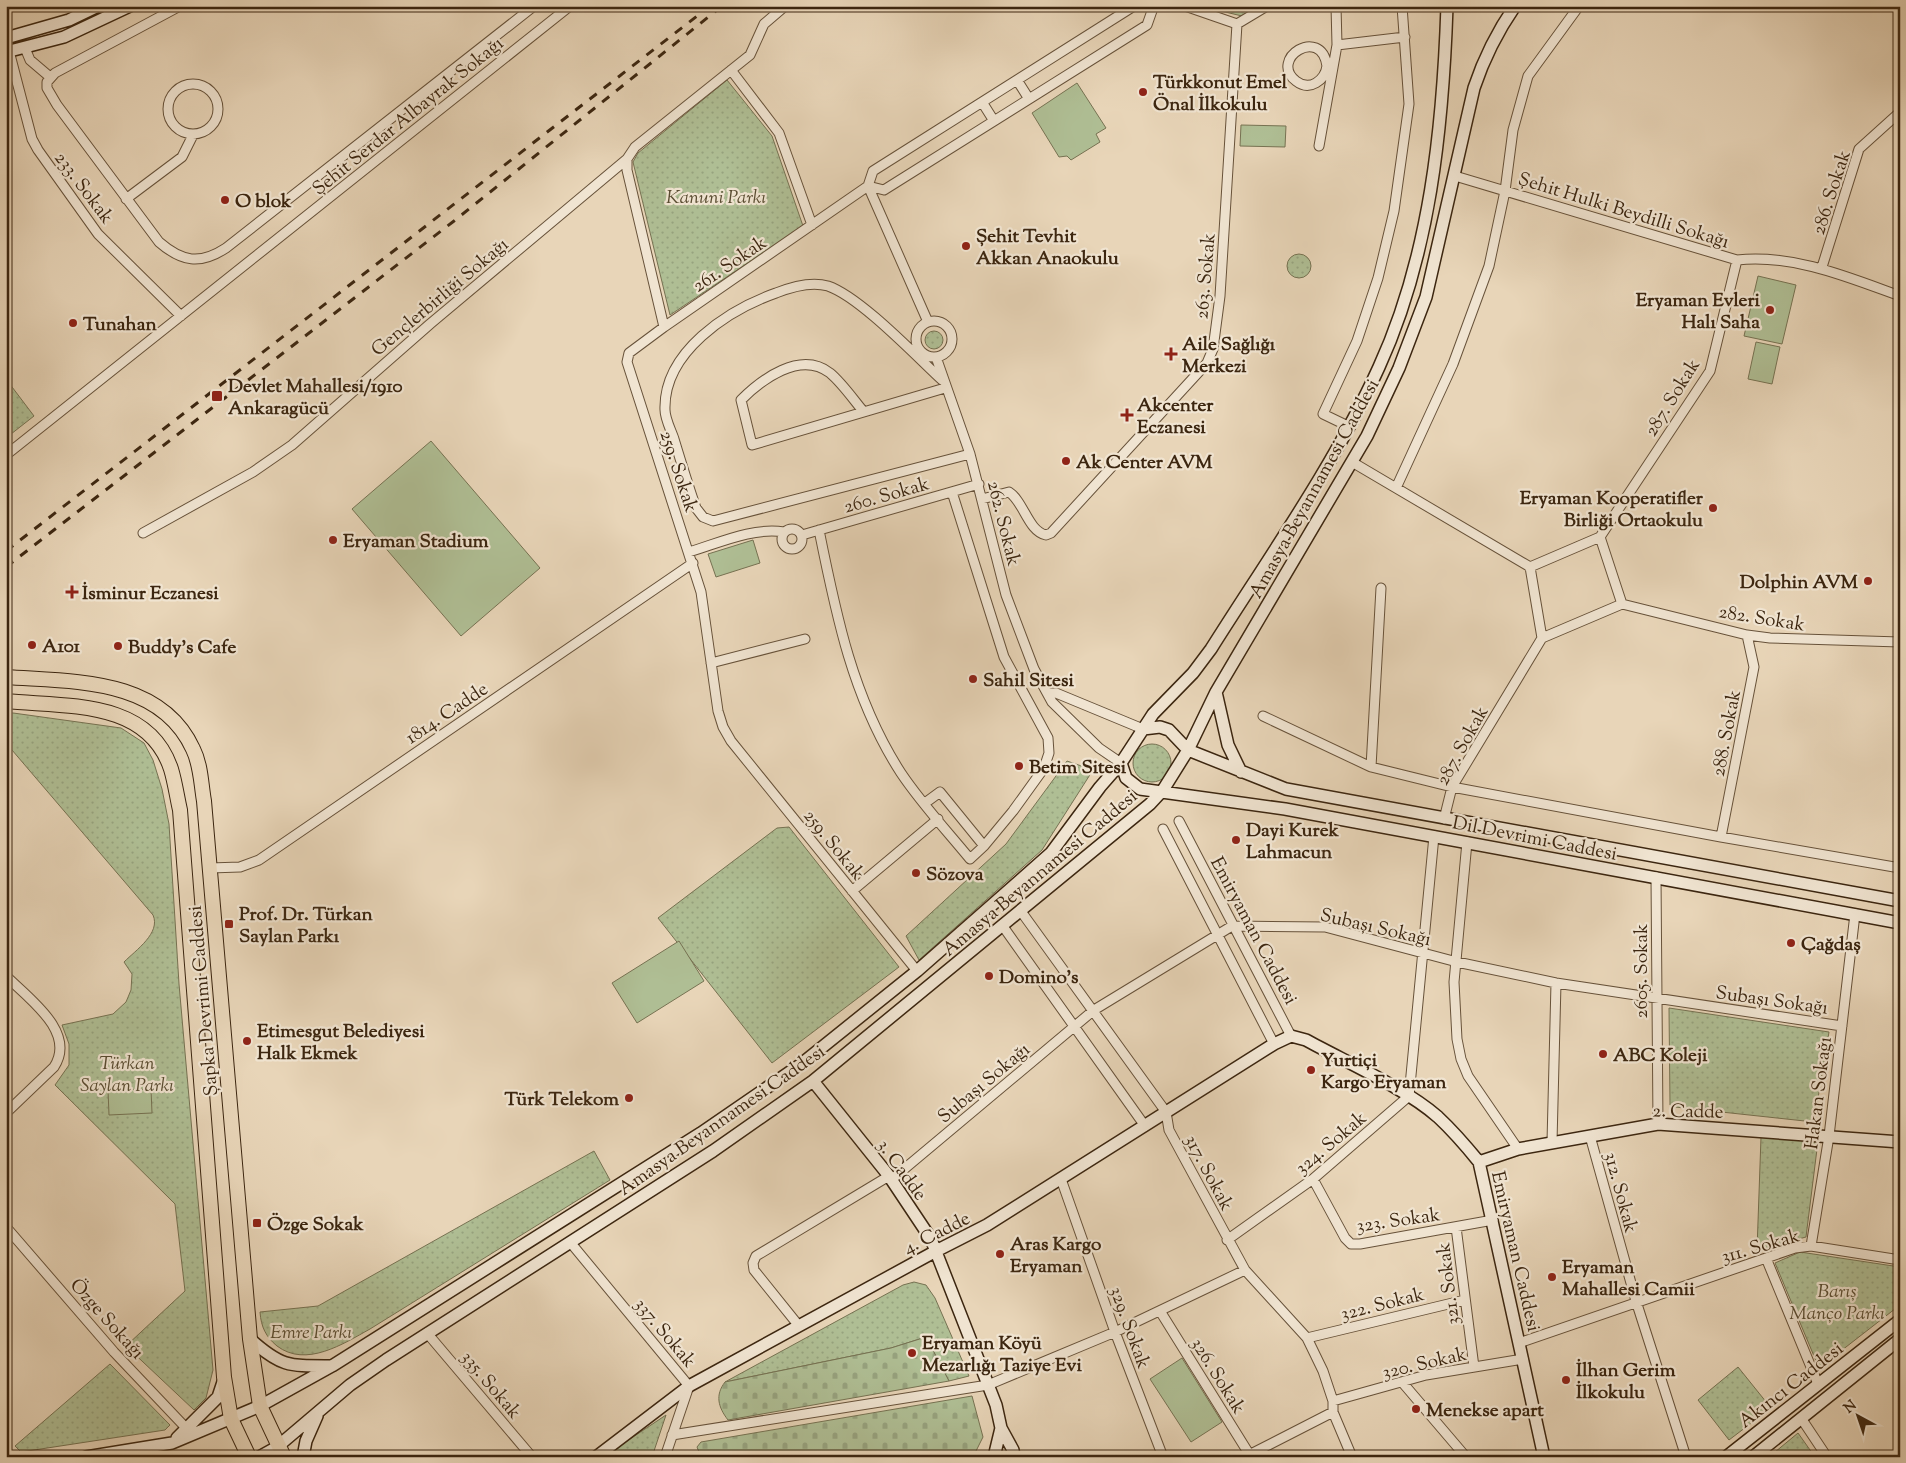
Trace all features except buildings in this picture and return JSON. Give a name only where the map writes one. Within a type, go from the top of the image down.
[{"type":"main road","points":[[6,38],[22,35],[69,20],[98,6]]},
{"type":"main road","points":[[8,52],[70,34],[130,6]]},
{"type":"main road","name":"Amasya Beyannamesi Caddesi","points":[[1143,729],[1153,714],[1193,673],[1211,649],[1350,428],[1380,367],[1395,328],[1417,252],[1430,190],[1442,102],[1447,6]]},
{"type":"main road","name":"Amasya Beyannamesi Caddesi","points":[[1188,750],[1216,692],[1352,462],[1375,419],[1414,333],[1426,297],[1474,88],[1484,59],[1499,29],[1515,6]]},
{"type":"main road","points":[[22,35],[25,48]]},
{"type":"main road","name":"Şapka Devrimi Caddesi","points":[[6,677],[103,684],[135,695],[150,703],[180,728],[193,748],[198,764],[210,868],[250,1339],[260,1406],[280,1452]]},
{"type":"main road","points":[[1216,692],[1228,745],[1241,772]]},
{"type":"main road","name":"Şapka Devrimi Caddesi","points":[[6,701],[100,711],[125,717],[152,737],[171,769],[180,810],[224,1377],[231,1419],[249,1457]]},
{"type":"main road","points":[[1160,727],[1169,730],[1188,750],[1163,790],[1152,791],[1136,786],[1126,778],[1121,764],[1143,729],[1160,727]]},
{"type":"main road","name":"Dil Devrimi Caddesi","points":[[1188,750],[1286,790],[1900,901]]},
{"type":"main road","name":"Amasya Beyannamesi Caddesi","points":[[86,1457],[172,1442],[260,1406],[332,1366],[701,1133],[800,1065],[917,970],[1051,853],[1100,787],[1121,764]]},
{"type":"main road","name":"Amasya Beyannamesi Caddesi","points":[[258,1457],[280,1452],[319,1412],[350,1385],[427,1333],[713,1151],[813,1081],[1150,804],[1163,790]]},
{"type":"main road","name":"Dil Devrimi Caddesi","points":[[1163,790],[1222,802],[1285,808],[1900,923]]},
{"type":"main road","name":"4. Cadde","points":[[596,1457],[689,1386],[987,1225],[1274,1044],[1291,1036]]},
{"type":"main road","name":"Emiryaman Caddesi","points":[[1291,1036],[1306,1040],[1408,1096],[1437,1116],[1479,1162],[1544,1457]]},
{"type":"main road","name":"3. Cadde","points":[[813,1081],[890,1178],[931,1239],[988,1385],[1001,1428],[1011,1444],[1014,1457]]},
{"type":"main road","name":"2. Cadde","points":[[1479,1162],[1518,1149],[1658,1124],[1900,1142]]},
{"type":"main road","name":"Akıncı Caddesi","points":[[1726,1457],[1900,1320]]},
{"type":"main road","points":[[250,1339],[267,1355],[280,1363],[297,1366],[332,1366]]},
{"type":"main road","name":"Akıncı Caddesi","points":[[1752,1457],[1900,1339]]},
{"type":"main road","points":[[172,1442],[218,1397],[224,1377]]},
{"type":"main road","points":[[1791,1406],[1801,1418]]},
{"type":"main road","points":[[303,1457],[306,1441],[319,1412]]},
{"type":"main road","points":[[994,1457],[1001,1428]]},
{"type":"street","points":[[180,6],[50,77],[47,82],[50,95],[159,242],[171,253],[187,259],[201,260],[215,255],[534,6]]},
{"type":"street","name":"Şehit Serdar Albayrak Sokağı","points":[[6,455],[570,6]]},
{"type":"street","points":[[664,327],[627,170],[627,159],[635,147],[750,55],[764,24],[786,6]]},
{"type":"street","points":[[1185,6],[1237,24],[1267,6]]},
{"type":"street","points":[[1319,146],[1330,66],[1337,45],[1336,6]]},
{"type":"street","points":[[1350,428],[1323,414],[1357,341],[1378,278],[1394,211],[1409,104],[1402,6]]},
{"type":"street","points":[[1396,488],[1453,364],[1486,275],[1505,191],[1513,130],[1528,76],[1579,6]]},
{"type":"street","name":"261. Sokak","points":[[664,327],[868,186],[873,172],[1130,7],[1154,7],[1147,25],[884,190],[868,186]]},
{"type":"street","name":"263. Sokak","points":[[982,499],[1009,492],[1016,496],[1037,531],[1046,535],[1051,533],[1207,363],[1213,349],[1220,296],[1237,24]]},
{"type":"street","points":[[1337,45],[1405,38]]},
{"type":"street","points":[[1312,47],[1323,54],[1330,66],[1323,78],[1318,82],[1306,85],[1300,84],[1291,76],[1289,64],[1294,53],[1299,49],[1312,47]]},
{"type":"street","points":[[25,48],[30,60],[50,77]]},
{"type":"street","name":"233. Sokak","points":[[8,52],[32,139],[38,150],[98,234],[181,316]]},
{"type":"street","points":[[731,70],[780,133],[812,225]]},
{"type":"street","points":[[1017,80],[1029,99]]},
{"type":"street","points":[[195,84],[210,90],[218,106],[215,122],[202,133],[193,135],[178,130],[169,117],[168,109],[169,101],[179,88],[195,84]]},
{"type":"street","points":[[982,102],[994,121]]},
{"type":"street","name":"286. Sokak","points":[[1822,267],[1859,148],[1900,112]]},
{"type":"street","points":[[126,199],[182,158],[193,135]]},
{"type":"street","name":"Gençlerbirliği Sokağı","points":[[143,533],[253,472],[292,445],[430,324],[627,159]]},
{"type":"street","name":"Şehit Hulki Beydilli Sokağı","points":[[1455,176],[1737,260],[1755,258],[1822,267],[1900,296]]},
{"type":"street","points":[[868,186],[928,322]]},
{"type":"street","name":"287. Sokak","points":[[1600,536],[1710,371],[1737,260]]},
{"type":"street","points":[[863,411],[829,372],[802,365],[785,369],[769,377],[740,400],[752,445],[863,411],[944,384],[848,298],[828,286],[812,284],[787,289],[747,304],[703,335],[673,374],[667,391],[665,411],[696,508],[703,517],[713,521],[970,454]]},
{"type":"street","points":[[928,322],[940,322],[950,330],[952,336],[950,348],[936,357],[924,355],[916,341],[918,330],[928,322]]},
{"type":"street","name":"259. Sokak","points":[[664,327],[628,353],[628,362],[701,592],[718,711],[723,727],[731,741],[917,970]]},
{"type":"street","name":"262. Sokak","points":[[936,357],[979,484],[1014,620],[1034,669],[1049,693],[1052,702],[1098,748],[1121,764]]},
{"type":"street","points":[[1352,462],[1530,567],[1542,638],[1622,604],[1600,536],[1530,567]]},
{"type":"street","name":"260. Sokak","points":[[802,535],[979,484]]},
{"type":"street","points":[[819,530],[840,631],[857,683],[878,732],[902,774],[970,859],[984,846],[1013,812],[1044,768],[1049,753],[1048,738],[1004,657],[952,492]]},
{"type":"street","name":"260. Sokak","points":[[689,552],[771,530],[784,532],[794,529],[802,535]]},
{"type":"street","name":"260. Sokak","points":[[784,532],[782,542],[788,549],[798,548],[802,542],[802,535]]},
{"type":"street","name":"1814. Cadde","points":[[210,868],[240,867],[259,860],[693,563]]},
{"type":"street","points":[[1372,767],[1381,588]]},
{"type":"street","name":"282. Sokak","points":[[1622,604],[1747,635],[1799,641],[1900,642]]},
{"type":"street","name":"288. Sokak","points":[[1721,837],[1754,667],[1747,635]]},
{"type":"street","name":"287. Sokak","points":[[1444,818],[1452,787],[1542,638]]},
{"type":"street","points":[[711,663],[805,639]]},
{"type":"street","points":[[1049,693],[1056,693],[1143,729]]},
{"type":"street","points":[[1263,716],[1372,767],[1452,787],[1900,868]]},
{"type":"street","points":[[925,803],[940,792],[984,846]]},
{"type":"street","points":[[852,891],[938,819]]},
{"type":"street","name":"Emiryaman Caddesi","points":[[1179,822],[1291,1036]]},
{"type":"street","name":"Emiryaman Caddesi","points":[[1164,829],[1274,1044]]},
{"type":"street","points":[[1408,1096],[1424,954],[1434,836]]},
{"type":"street","points":[[1467,842],[1455,992],[1457,1039],[1461,1059],[1468,1076],[1518,1149]]},
{"type":"street","name":"2605. Sokak","points":[[1656,877],[1655,998],[1658,1124]]},
{"type":"street","name":"317. Sokak","points":[[1020,910],[1166,1112],[1169,1130],[1227,1240],[1245,1270],[1307,1338],[1333,1401],[1332,1412],[1352,1457]]},
{"type":"street","name":"Hakan Sokağı","points":[[1811,1246],[1828,1136],[1855,914]]},
{"type":"street","points":[[1002,926],[1145,1126]]},
{"type":"street","name":"Subaşı Sokağı","points":[[800,1326],[754,1270],[753,1263],[756,1256],[890,1178],[1094,1010],[1232,926],[1325,927],[1457,962],[1556,983],[1842,1026]]},
{"type":"street","points":[[6,976],[54,1027],[60,1046],[58,1061],[54,1067],[6,1113]]},
{"type":"street","points":[[1552,1142],[1556,983]]},
{"type":"street","name":"324. Sokak","points":[[1227,1240],[1313,1179],[1408,1096]]},
{"type":"street","name":"312. Sokak","points":[[1590,1136],[1636,1301],[1686,1457]]},
{"type":"street","name":"329. Sokak","points":[[1061,1179],[1115,1332],[1163,1457]]},
{"type":"street","name":"323. Sokak","points":[[1313,1179],[1345,1238],[1351,1244],[1493,1220]]},
{"type":"street","name":"Özge Sokağı","points":[[6,1227],[114,1352],[187,1429]]},
{"type":"street","name":"321. Sokak","points":[[1456,1227],[1474,1367]]},
{"type":"street","name":"337. Sokak","points":[[570,1242],[689,1386],[666,1456]]},
{"type":"street","name":"311. Sokak","points":[[1519,1342],[1795,1248],[1811,1246],[1900,1260]]},
{"type":"street","points":[[1766,1258],[1818,1384]]},
{"type":"street","points":[[672,1435],[988,1385],[1115,1332],[1245,1270]]},
{"type":"street","name":"322. Sokak","points":[[1307,1338],[1465,1300]]},
{"type":"street","name":"326. Sokak","points":[[1160,1311],[1248,1456]]},
{"type":"street","name":"335. Sokak","points":[[427,1333],[532,1457]]},
{"type":"street","name":"320. Sokak","points":[[1333,1401],[1402,1382],[1522,1359]]},
{"type":"street","points":[[1402,1382],[1466,1457]]},
{"type":"street","points":[[1248,1456],[1332,1412]]},
{"type":"street","points":[[1801,1418],[1827,1457]]},
{"type":"green space","points":[[1200,6],[1258,6],[1242,16]]},
{"type":"green space","name":"Kanuni Parkı","points":[[727,80],[772,136],[803,226],[670,315],[633,162],[638,153]]},
{"type":"green space","points":[[1077,83],[1106,128],[1096,134],[1100,142],[1071,160],[1067,156],[1059,157],[1032,113]]},
{"type":"green space","points":[[1241,125],[1286,126],[1285,147],[1240,146]]},
{"type":"green space","points":[[1294,254],[1304,254],[1311,261],[1311,271],[1304,278],[1294,278],[1287,271],[1287,261]]},
{"type":"green space","name":"Eryaman Evleri Halı Saha","points":[[1758,276],[1796,285],[1782,344],[1744,336]]},
{"type":"green space","points":[[934,331],[940,334],[943,340],[940,346],[934,349],[928,346],[925,340],[928,334]]},
{"type":"green space","points":[[1756,342],[1780,347],[1772,384],[1748,379]]},
{"type":"green space","points":[[6,379],[34,416],[6,438]]},
{"type":"green space","points":[[431,441],[540,568],[461,636],[352,509]]},
{"type":"green space","points":[[753,540],[760,563],[716,577],[708,554]]},
{"type":"green space","name":"Türkan Saylan Parkı","points":[[6,712],[121,728],[144,743],[153,760],[162,789],[169,824],[179,984],[213,1370],[206,1398],[194,1410],[126,1346],[185,1291],[175,1204],[55,1085],[69,1065],[69,1044],[62,1025],[113,1014],[126,1002],[131,990],[132,974],[124,962],[151,935],[155,922],[153,915],[6,743]]},
{"type":"green space","points":[[1152,744],[1166,749],[1171,763],[1166,777],[1152,782],[1138,777],[1133,763],[1138,749]]},
{"type":"green space","points":[[1067,761],[1093,770],[1042,850],[919,960],[906,936],[1006,844]]},
{"type":"green space","points":[[789,827],[899,967],[772,1063],[658,918],[777,828]]},
{"type":"green space","points":[[679,941],[704,981],[637,1023],[612,983]]},
{"type":"green space","points":[[1669,1008],[1829,1032],[1814,1122],[1670,1105]]},
{"type":"green space","points":[[151,1089],[152,1113],[109,1115],[108,1090]]},
{"type":"green space","points":[[1761,1137],[1818,1141],[1806,1237],[1757,1250]]},
{"type":"green space","name":"Emre Parkı","points":[[594,1151],[610,1180],[370,1329],[336,1347],[312,1354],[300,1355],[288,1352],[277,1346],[265,1331],[260,1312],[318,1306]]},
{"type":"green space","name":"Barış Manço Parkı","points":[[1800,1252],[1900,1267],[1900,1305],[1819,1368],[1775,1263]]},
{"type":"green space","points":[[914,1282],[926,1285],[935,1298],[969,1376],[949,1381],[926,1337],[891,1348],[725,1382],[903,1285]]},
{"type":"green space","points":[[926,1337],[949,1381],[728,1420],[720,1406],[719,1396],[725,1382],[891,1348]]},
{"type":"green space","points":[[1182,1358],[1222,1422],[1191,1442],[1150,1379]]},
{"type":"green space","points":[[110,1364],[170,1425],[165,1430],[21,1452],[15,1446]]},
{"type":"green space","points":[[1738,1367],[1771,1408],[1729,1440],[1698,1400]]},
{"type":"green space","points":[[972,1396],[983,1437],[973,1457],[701,1457],[697,1447],[701,1442]]},
{"type":"green space","points":[[666,1415],[652,1457],[604,1457],[606,1455]]},
{"type":"green space","points":[[1798,1433],[1815,1457],[1769,1457]]},
{"type":"railway","points":[[6,551],[710,6]]},
{"type":"railway","points":[[6,567],[454,221],[722,6]]},
{"type":"place","name":"Türkkonut Emel Önal İlkokulu","points":[[1143,92]]},
{"type":"place","name":"O blok","points":[[225,200]]},
{"type":"place","name":"Şehit Tevhit Akkan Anaokulu","points":[[966,246]]},
{"type":"place","name":"Eryaman Evleri Halı Saha","points":[[1770,310]]},
{"type":"place","name":"Tunahan","points":[[73,323]]},
{"type":"place","name":"Aile Sağlığı Merkezi","points":[[1171,354]]},
{"type":"place","name":"Devlet Mahallesi/1910 Ankaragücü","points":[[217,396]]},
{"type":"place","name":"Akcenter Eczanesi","points":[[1127,415]]},
{"type":"place","name":"Ak Center AVM","points":[[1066,461]]},
{"type":"place","name":"Eryaman Kooperatifler Birliği Ortaokulu","points":[[1713,508]]},
{"type":"place","name":"Eryaman Stadium","points":[[333,540]]},
{"type":"place","name":"Dolphin AVM","points":[[1868,581]]},
{"type":"place","name":"İsminur Eczanesi","points":[[72,592]]},
{"type":"place","name":"A101","points":[[32,645]]},
{"type":"place","name":"Buddy's Cafe","points":[[118,646]]},
{"type":"place","name":"Sahil Sitesi","points":[[973,679]]},
{"type":"place","name":"Betim Sitesi","points":[[1019,766]]},
{"type":"place","name":"Dayi Kurek Lahmacun","points":[[1236,840]]},
{"type":"place","name":"Sözova","points":[[916,873]]},
{"type":"place","name":"Prof. Dr. Türkan Saylan Parkı","points":[[229,924]]},
{"type":"place","name":"Çağdaş","points":[[1791,943]]},
{"type":"place","name":"Domino's","points":[[989,976]]},
{"type":"place","name":"Etimesgut Belediyesi Halk Ekmek","points":[[247,1041]]},
{"type":"place","name":"ABC Koleji","points":[[1603,1054]]},
{"type":"place","name":"Yurtiçi Kargo Eryaman","points":[[1311,1070]]},
{"type":"place","name":"Türk Telekom","points":[[629,1098]]},
{"type":"place","name":"Özge Sokak","points":[[257,1223]]},
{"type":"place","name":"Aras Kargo Eryaman","points":[[1000,1254]]},
{"type":"place","name":"Eryaman Mahallesi Camii","points":[[1552,1277]]},
{"type":"place","name":"Eryaman Köyü Mezarlığı Taziye Evi","points":[[912,1353]]},
{"type":"place","name":"İlhan Gerim İlkokulu","points":[[1566,1380]]},
{"type":"place","name":"Menekse apart","points":[[1416,1409]]}]
